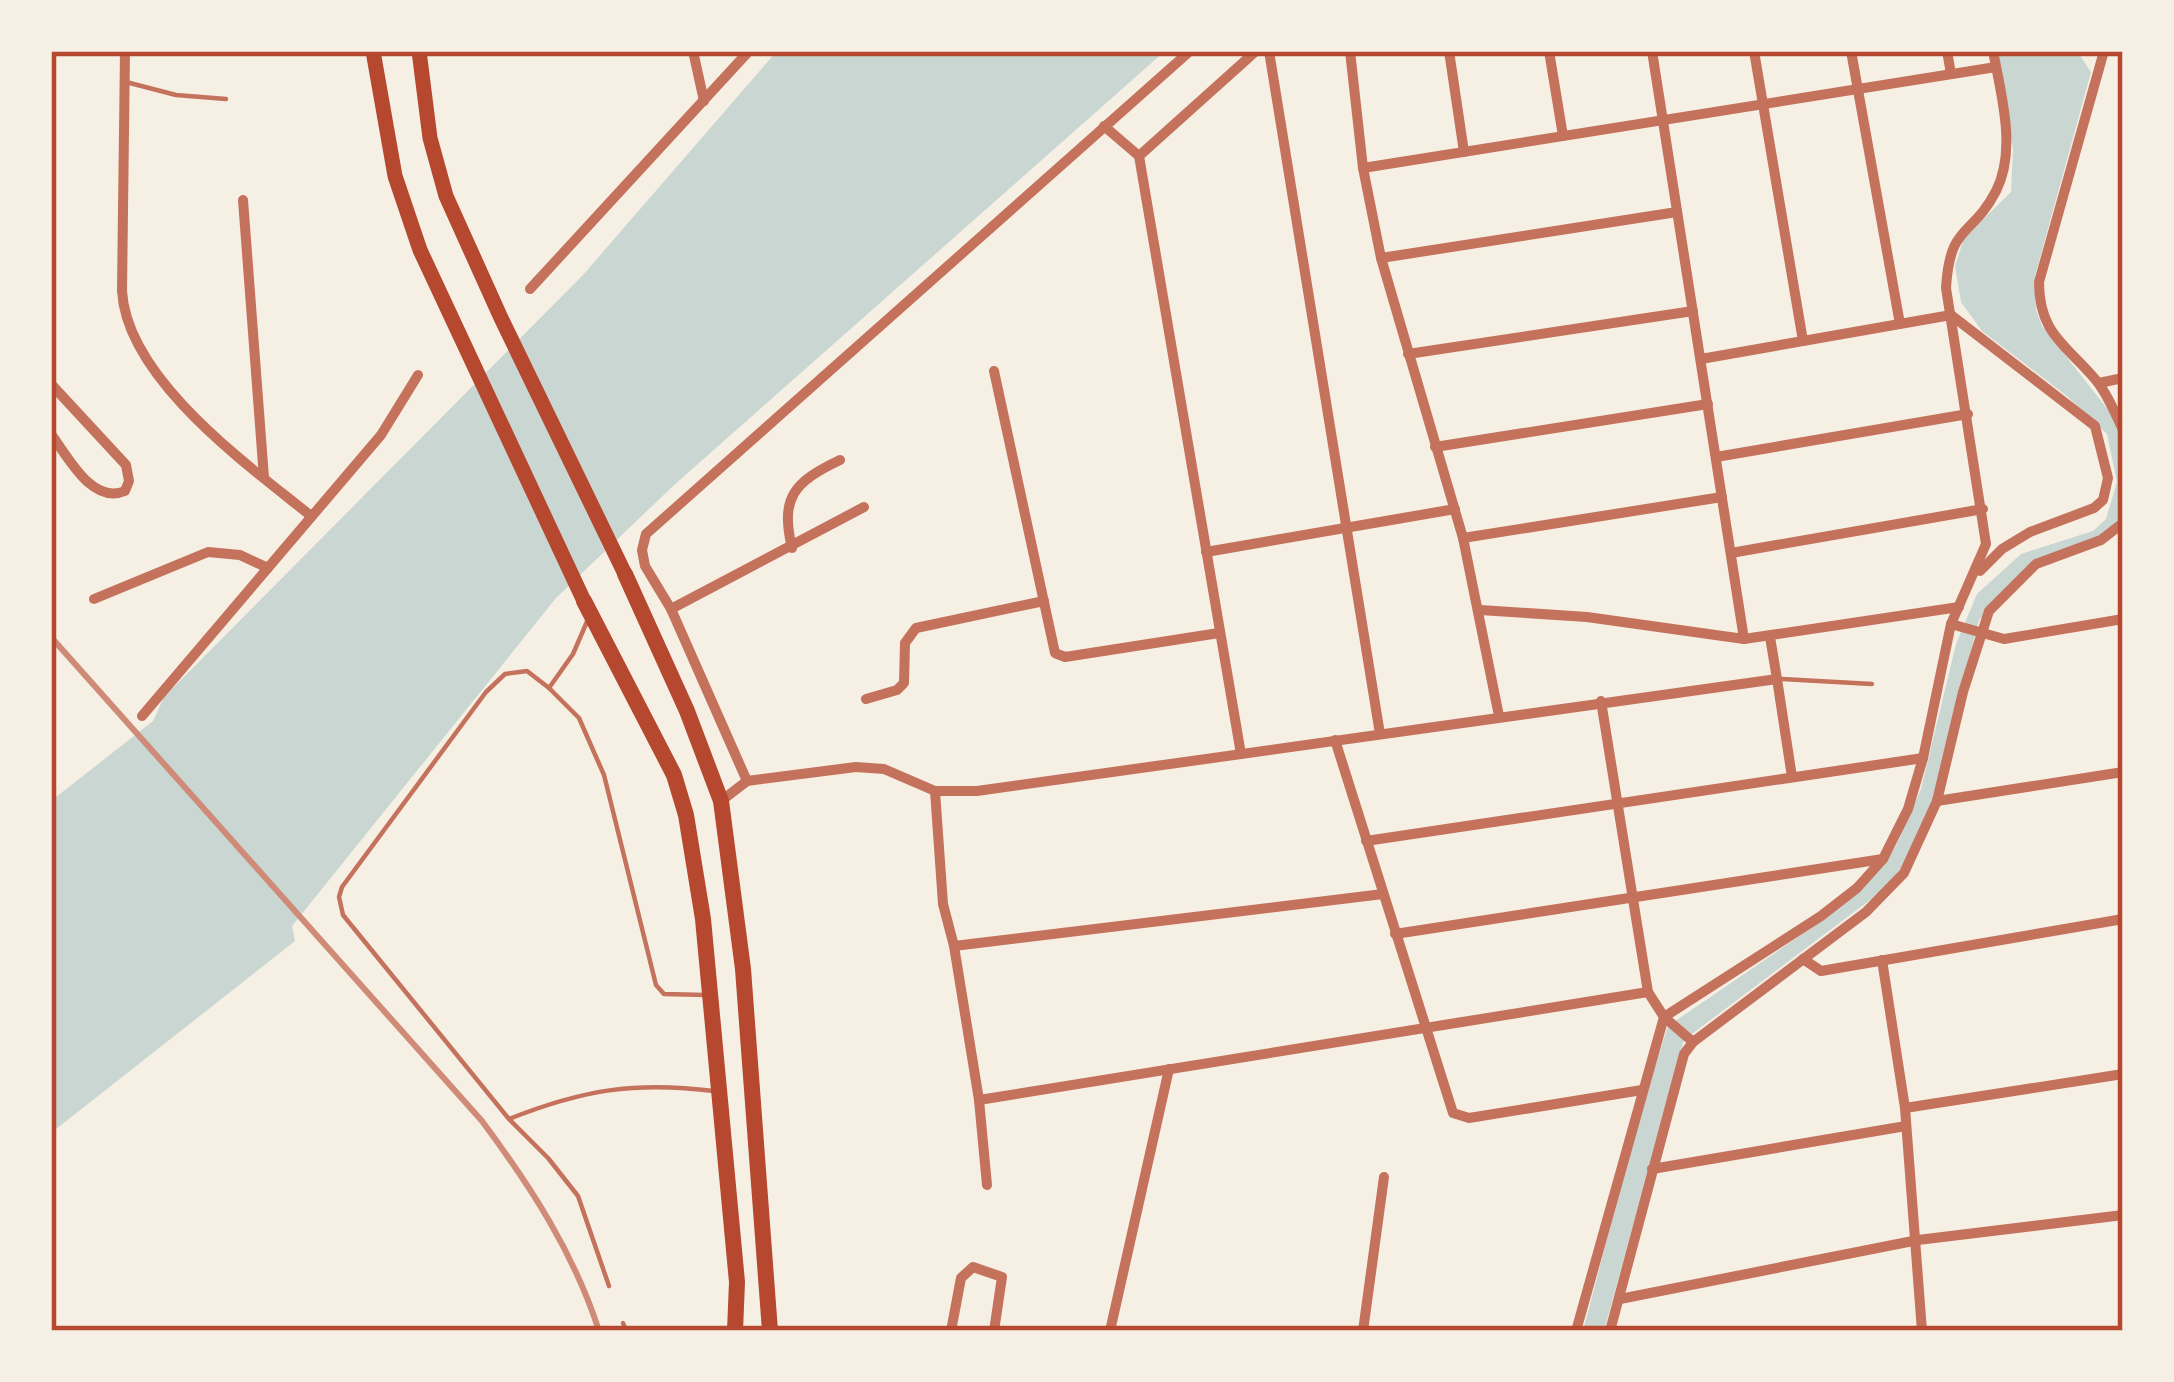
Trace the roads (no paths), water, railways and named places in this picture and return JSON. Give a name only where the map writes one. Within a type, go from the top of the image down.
[{"type":"highway","points":[[626,574],[721,801],[743,969],[770,1331]]},
{"type":"highway","points":[[588,607],[674,775],[696,862],[736,1282],[735,1331]]},
{"type":"main road","points":[[374,51],[394,176],[420,250],[588,607]]},
{"type":"main road","points":[[419,51],[437,169],[501,318],[626,574]]},
{"type":"street","points":[[125,51],[122,291],[126,320],[188,411],[218,442],[311,516]]},
{"type":"street","points":[[693,51],[704,101]]},
{"type":"street","points":[[530,289],[749,51]]},
{"type":"street","points":[[747,781],[671,609],[645,566],[646,534],[1190,51]]},
{"type":"street","points":[[1139,156],[1256,51]]},
{"type":"street","points":[[1269,51],[1380,734]]},
{"type":"street","points":[[1350,51],[1381,258],[1463,538],[1499,716]]},
{"type":"street","points":[[1449,51],[1464,152]]},
{"type":"street","points":[[1549,51],[1563,136]]},
{"type":"street","points":[[1652,51],[1744,639]]},
{"type":"street","points":[[1754,51],[1803,341]]},
{"type":"street","points":[[1851,51],[1900,324]]},
{"type":"street","points":[[1947,51],[1951,74]]},
{"type":"street","points":[[1576,1331],[1642,1090],[1668,1020],[1857,888],[1882,859],[1908,809],[1958,607],[1986,544],[1946,288],[1948,255],[1996,191],[2003,173],[2006,135],[1993,51]]},
{"type":"street","points":[[2104,51],[2039,282],[2042,315],[2050,332],[2099,383],[2123,430]]},
{"type":"street","points":[[1364,168],[1996,67]]},
{"type":"street","points":[[1104,126],[1139,156],[1241,754]]},
{"type":"street","points":[[243,200],[265,478]]},
{"type":"street","points":[[1381,258],[1677,212]]},
{"type":"street","points":[[1408,353],[1693,311]]},
{"type":"street","points":[[1701,359],[1951,315],[2095,426],[2108,478],[2103,500],[2002,549],[1970,584]]},
{"type":"street","points":[[994,371],[1055,653],[1065,657],[1219,633]]},
{"type":"street","points":[[142,716],[381,435],[418,375]]},
{"type":"street","points":[[2099,383],[2123,378]]},
{"type":"street","points":[[51,384],[126,465],[130,481],[125,491],[113,496],[98,492],[51,434]]},
{"type":"street","points":[[1435,447],[1708,404]]},
{"type":"street","points":[[1716,457],[1968,414]]},
{"type":"street","points":[[792,548],[785,519],[789,501],[819,470],[840,460]]},
{"type":"street","points":[[1463,538],[1722,497]]},
{"type":"street","points":[[671,609],[864,507]]},
{"type":"street","points":[[1207,552],[1454,509]]},
{"type":"street","points":[[1731,553],[1983,509]]},
{"type":"street","points":[[1610,1331],[1691,1041],[1866,912],[1904,873],[1937,801],[1989,611],[2036,565],[2101,540],[2123,523]]},
{"type":"street","points":[[94,599],[208,552],[224,551],[268,568]]},
{"type":"street","points":[[866,699],[897,690],[904,683],[905,643],[916,628],[1044,601]]},
{"type":"street","points":[[1480,610],[1587,617],[1744,639],[1958,607]]},
{"type":"street","points":[[1954,625],[2004,639],[2123,619]]},
{"type":"street","points":[[1770,637],[1792,777]]},
{"type":"street","points":[[721,801],[747,781],[856,766],[884,769],[935,791],[976,791],[1777,679]]},
{"type":"street","points":[[1601,701],[1648,992],[1691,1041]]},
{"type":"street","points":[[1335,740],[1449,1106],[1460,1117],[1642,1090]]},
{"type":"street","points":[[1366,841],[1923,758]]},
{"type":"street","points":[[1937,801],[2123,772]]},
{"type":"street","points":[[935,791],[944,904],[980,1100],[987,1185]]},
{"type":"street","points":[[1395,934],[1882,859]]},
{"type":"street","points":[[955,946],[1383,894]]},
{"type":"street","points":[[1803,959],[1821,971],[2123,919]]},
{"type":"street","points":[[1882,960],[1905,1108],[1922,1331]]},
{"type":"street","points":[[980,1100],[1648,992]]},
{"type":"street","points":[[1110,1331],[1168,1070]]},
{"type":"street","points":[[1905,1108],[2123,1075]]},
{"type":"street","points":[[1652,1169],[1906,1126]]},
{"type":"street","points":[[1363,1331],[1384,1178]]},
{"type":"street","points":[[1620,1299],[1918,1240],[2123,1216]]},
{"type":"street","points":[[951,1331],[961,1278],[973,1267],[1002,1277],[994,1331]]},
{"type":"lane","points":[[126,82],[226,99]]},
{"type":"lane","points":[[549,688],[573,654],[588,607]]},
{"type":"lane","points":[[609,1286],[578,1196],[343,915],[341,887],[495,682],[505,674],[527,671],[578,718],[604,776],[656,985],[664,994],[709,994]]},
{"type":"lane","points":[[1777,679],[1872,684]]},
{"type":"lane","points":[[509,1119],[595,1090],[640,1085],[716,1091]]},
{"type":"lane","points":[[623,1322],[626,1331]]},
{"type":"railway","points":[[51,637],[482,1121],[550,1222],[599,1331]]}]
